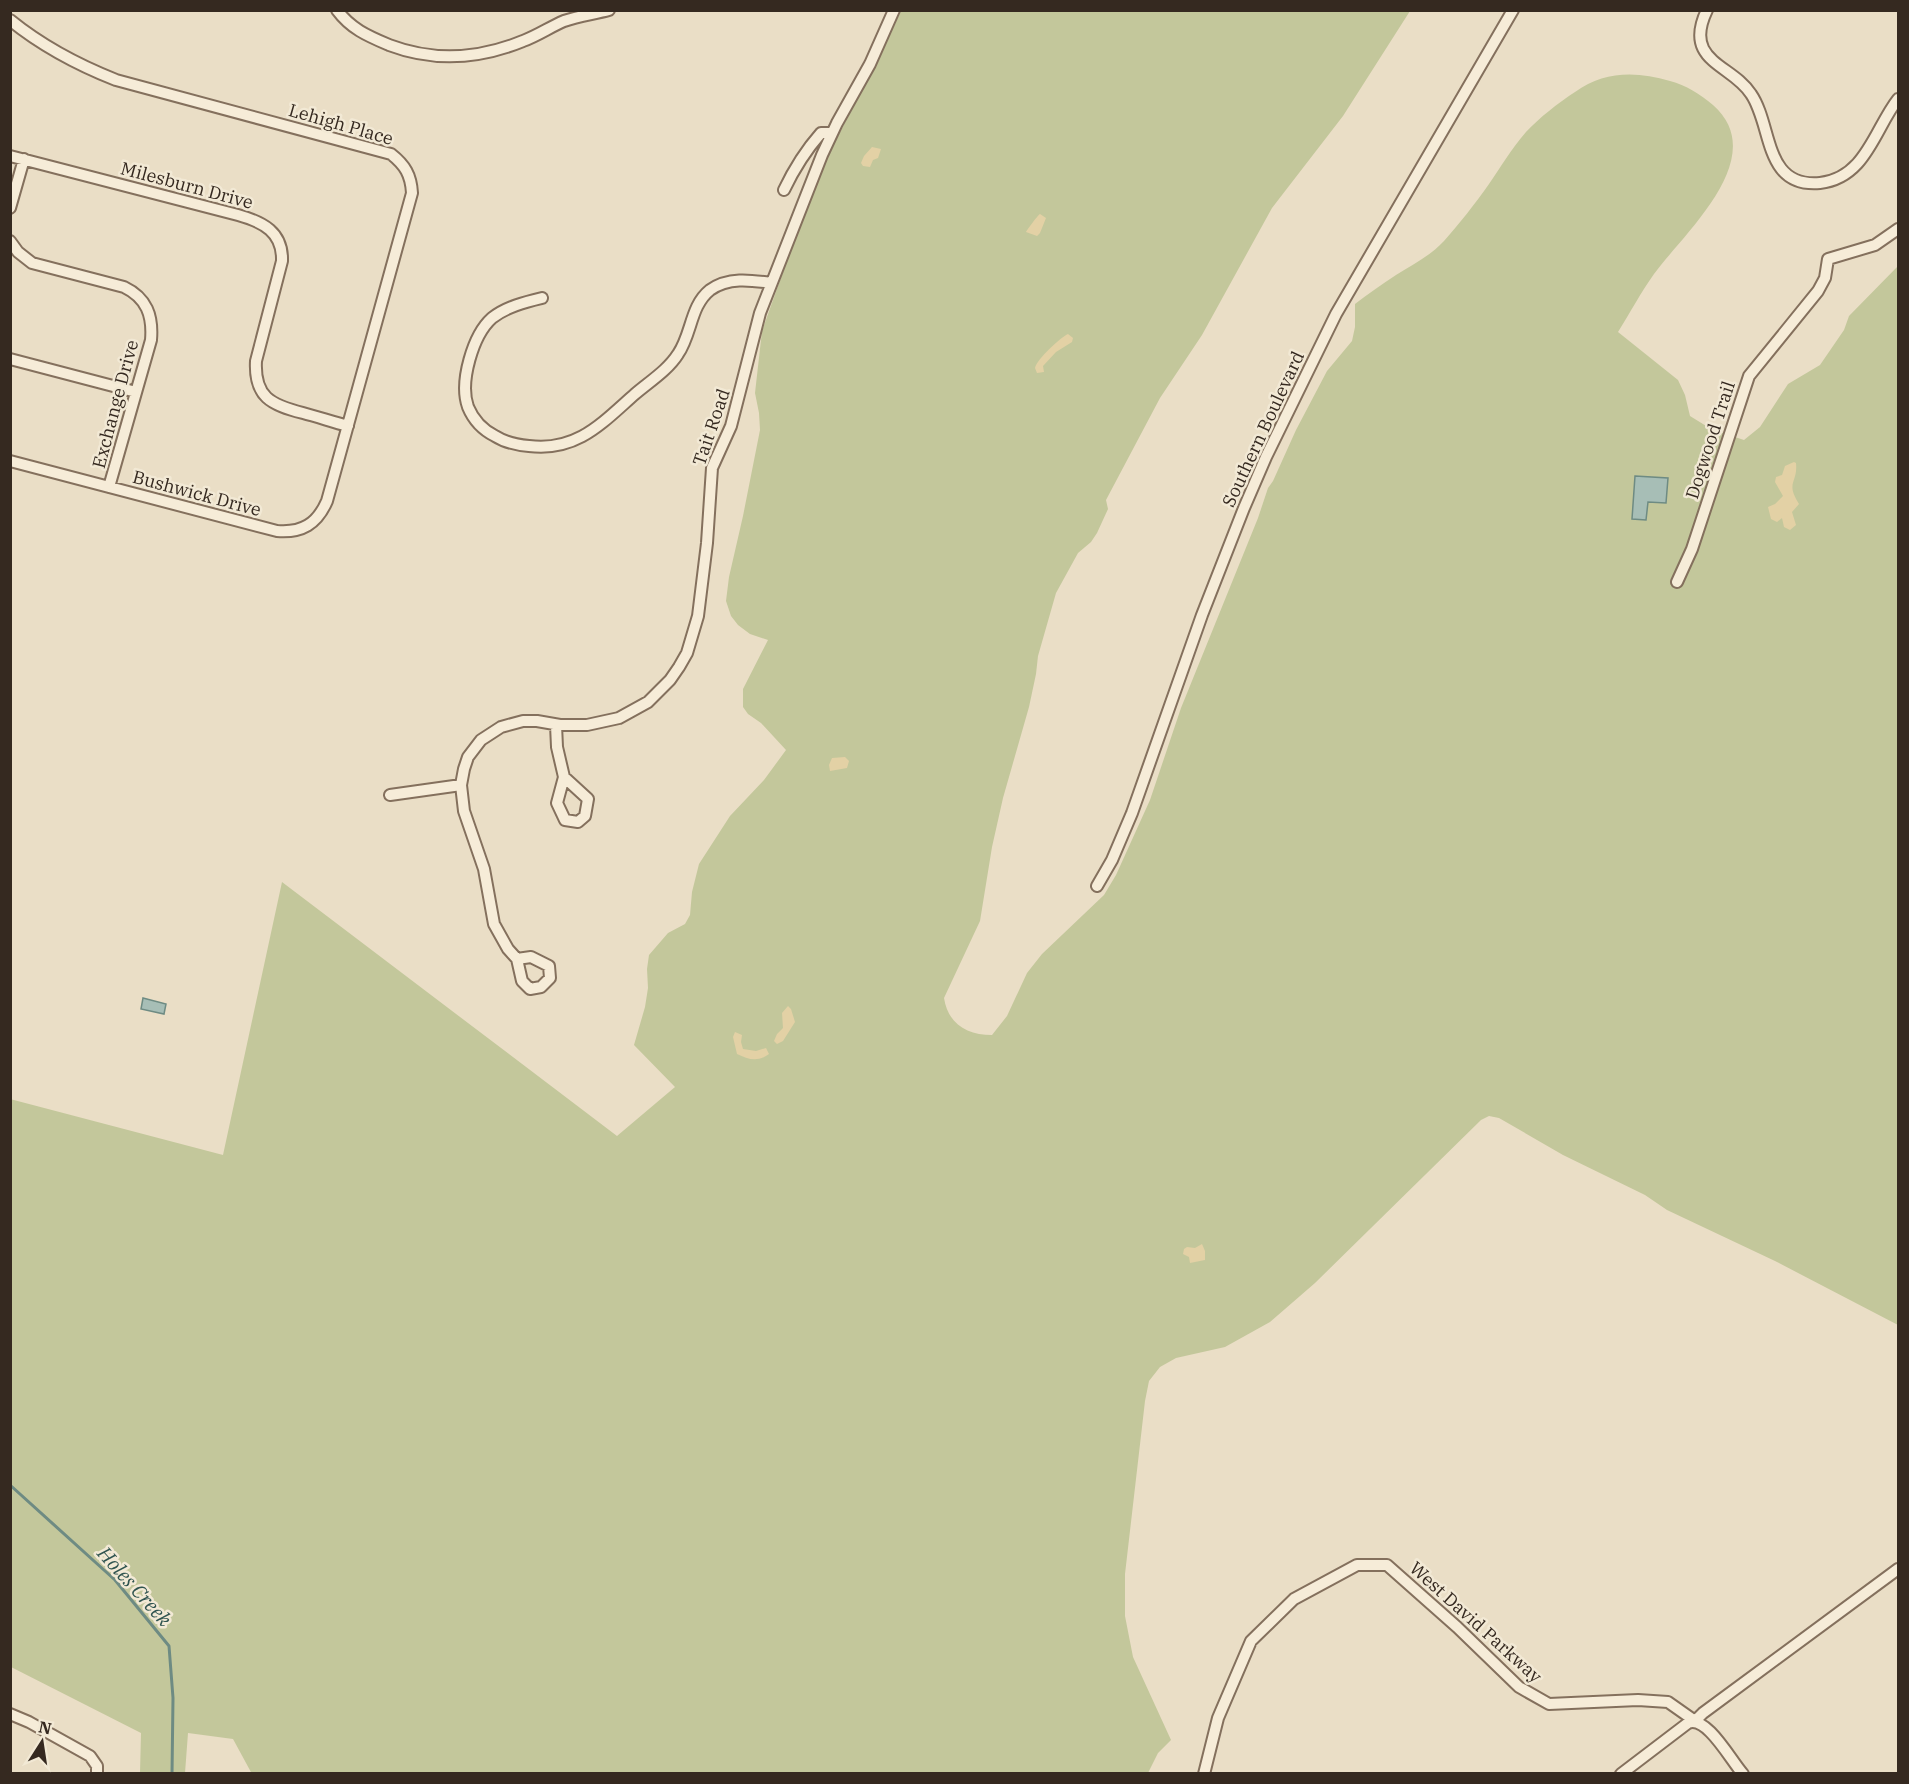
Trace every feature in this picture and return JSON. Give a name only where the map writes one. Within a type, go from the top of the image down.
[{"type":"street","points":[[337,10],[349,25],[370,37],[407,51],[444,57],[475,55],[504,49],[570,19],[609,10]]},
{"type":"street","name":"Tait Road","points":[[461,785],[468,757],[489,733],[523,721],[556,725],[587,724],[619,718],[648,702],[670,680],[687,653],[698,616],[708,534],[710,476],[731,426],[760,313],[831,133],[870,64],[894,10]]},
{"type":"street","name":"Southern Boulevard","points":[[1097,886],[1112,860],[1132,813],[1202,615],[1270,449],[1341,305],[1514,10]]},
{"type":"street","points":[[1707,10],[1701,27],[1706,53],[1720,68],[1751,93],[1765,127],[1772,155],[1782,170],[1797,179],[1810,183],[1827,182],[1856,165],[1875,141],[1899,99]]},
{"type":"street","name":"Lehigh Place","points":[[10,20],[51,49],[116,80],[381,150],[401,162],[410,176],[412,200],[327,501],[318,518],[305,528]]},
{"type":"street","name":"Tait Road","points":[[784,190],[812,143],[821,133],[831,133]]},
{"type":"street","name":"Milesburn Drive","points":[[10,156],[256,220],[273,231],[281,245],[282,261],[256,361],[257,381],[264,395],[274,404],[348,426]]},
{"type":"street","points":[[10,208],[24,159]]},
{"type":"street","name":"Dogwood Trail","points":[[1677,582],[1692,549],[1749,376],[1818,291],[1826,278],[1828,259],[1875,245],[1899,229]]},
{"type":"street","name":"Exchange Drive","points":[[10,242],[32,263],[134,291],[144,301],[149,311],[152,329],[110,487]]},
{"type":"street","points":[[542,298],[502,312],[486,324],[471,354],[465,389],[473,417],[487,431],[503,441],[549,447],[573,442],[594,430],[676,358],[687,337],[696,307],[708,292],[726,282],[738,280],[771,283]]},
{"type":"street","points":[[10,359],[136,392]]},
{"type":"street","name":"Bushwick Drive","points":[[10,461],[277,531],[295,531],[305,528]]},
{"type":"street","points":[[556,725],[556,747],[564,777]]},
{"type":"street","points":[[390,795],[461,785],[467,820],[484,869],[494,924],[499,936],[516,958]]},
{"type":"street","name":"West David Parkway","points":[[1204,1773],[1218,1718],[1251,1641],[1294,1599],[1357,1565],[1387,1565],[1519,1687],[1549,1704],[1638,1700],[1668,1702],[1695,1721],[1700,1722],[1743,1773]]},
{"type":"street","points":[[1621,1773],[1688,1723],[1695,1721],[1899,1569]]},
{"type":"street","points":[[10,1714],[90,1756],[97,1766],[98,1773]]},
{"type":"green space","points":[[901,11],[1410,11],[1343,116],[1272,208],[1202,335],[1160,398],[1106,500],[1108,509],[1097,533],[1091,542],[1078,553],[1056,593],[1038,656],[1029,707],[1003,798],[992,847],[980,921],[944,998],[954,1021],[975,1033],[992,1035],[1007,1016],[1027,973],[1042,954],[1104,895],[1116,875],[1150,800],[1181,708],[1268,488],[1327,371],[1352,341],[1355,327],[1355,304],[1438,247],[1478,199],[1521,138],[1549,111],[1575,92],[1597,80],[1621,75],[1645,76],[1687,87],[1713,105],[1729,126],[1733,148],[1728,171],[1717,194],[1654,274],[1618,332],[1678,380],[1685,395],[1690,416],[1711,429],[1744,440],[1760,427],[1788,384],[1820,365],[1844,330],[1849,316],[1898,266],[1898,1325],[1775,1261],[1667,1210],[1645,1195],[1563,1155],[1499,1118],[1489,1116],[1481,1120],[1315,1283],[1270,1322],[1225,1347],[1176,1358],[1160,1367],[1149,1381],[1125,1574],[1125,1616],[1133,1657],[1171,1740],[1158,1753],[1148,1773],[252,1774],[233,1739],[188,1733],[185,1773],[140,1773],[141,1733],[11,1667],[10,1099],[223,1155],[282,882],[617,1136],[675,1087],[634,1045],[645,1007],[649,955],[668,933],[685,924],[690,915],[692,892],[699,864],[730,816],[764,780],[786,750],[743,707],[743,689],[768,640],[750,634],[738,625],[731,616],[726,601],[760,430],[755,393],[762,331],[826,159]]},
{"type":"sand","points":[[872,147],[881,149],[878,158],[873,160],[870,167],[863,166],[861,163],[864,156]]},
{"type":"sand","points":[[1040,214],[1046,218],[1040,233],[1037,236],[1026,232],[1035,220]]},
{"type":"sand","points":[[1068,334],[1073,338],[1072,342],[1056,352],[1043,366],[1044,372],[1037,373],[1035,368],[1040,359]]},
{"type":"sand","points":[[1794,462],[1796,470],[1792,486],[1799,504],[1792,512],[1796,525],[1790,530],[1784,527],[1782,518],[1777,522],[1771,519],[1768,507],[1783,496],[1775,482],[1776,477],[1782,475],[1785,466]]},
{"type":"sand","points":[[845,757],[849,761],[847,768],[830,771],[829,765],[832,758]]},
{"type":"sand","points":[[788,1006],[795,1022],[783,1041],[777,1044],[774,1041],[783,1028],[782,1013]]},
{"type":"sand","points":[[735,1032],[742,1035],[743,1049],[756,1051],[766,1048],[769,1054],[757,1059],[749,1059],[737,1054],[733,1037]]},
{"type":"sand","points":[[1202,1244],[1205,1260],[1190,1263],[1189,1257],[1183,1254],[1184,1249],[1195,1248]]},
{"type":"water","points":[[1635,476],[1668,478],[1666,503],[1648,502],[1646,520],[1632,519]]},
{"type":"water","points":[[143,998],[166,1004],[164,1014],[141,1009]]},
{"type":"waterway","name":"Holes Creek","points":[[10,1485],[115,1580],[169,1646],[173,1698],[172,1774]]}]
